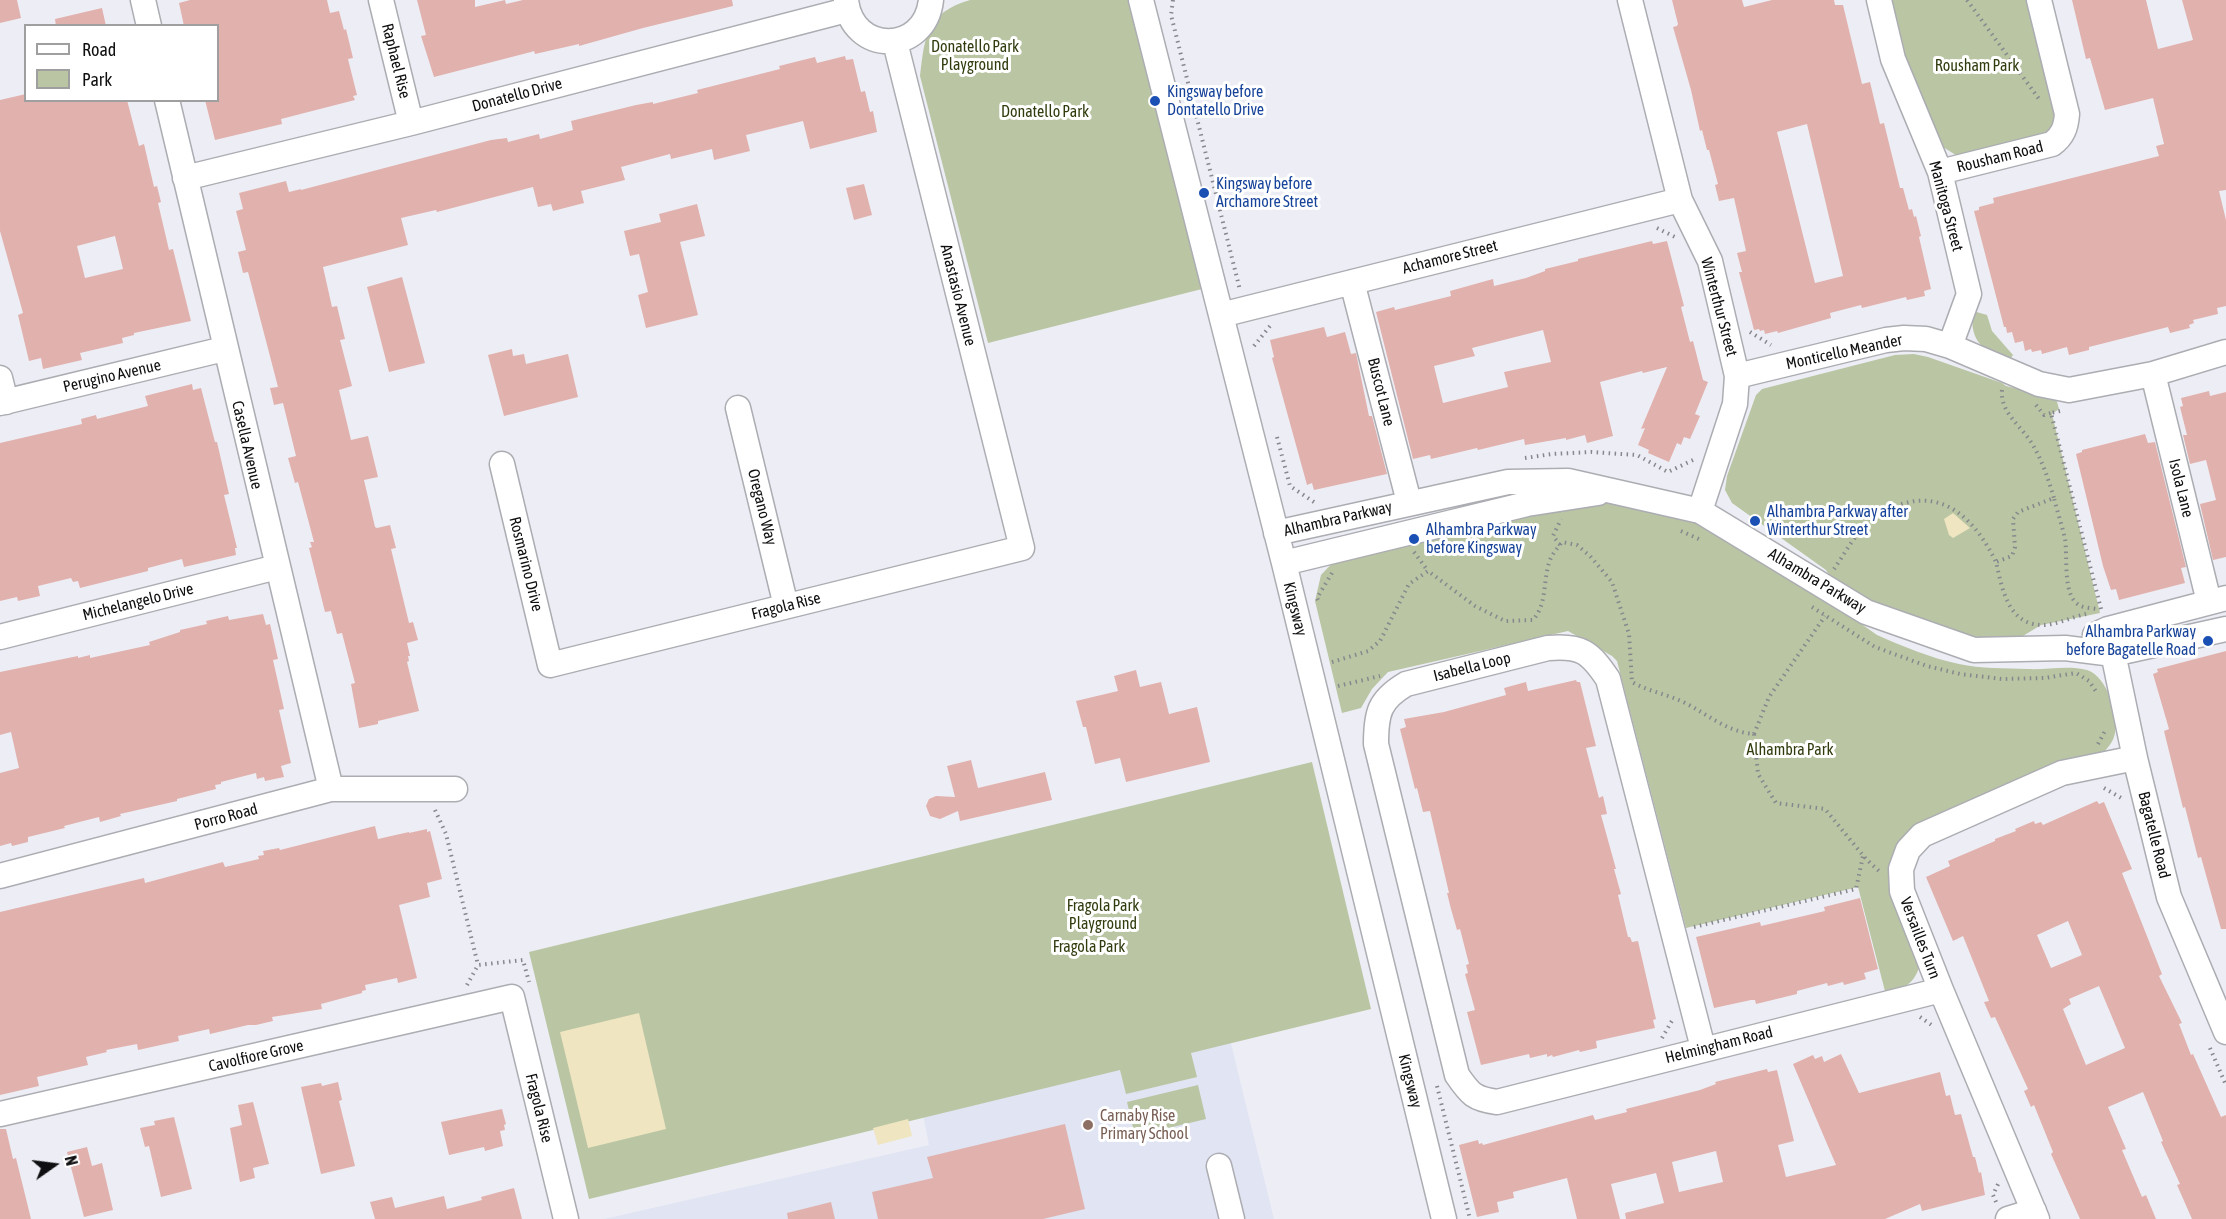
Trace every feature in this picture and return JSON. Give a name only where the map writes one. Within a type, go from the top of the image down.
[{"type":"street","points":[[143,0],[149,24]]},
{"type":"street","name":"Raphael Rise","points":[[381,0],[411,123]]},
{"type":"street","points":[[847,5],[852,21],[860,31],[882,41],[894,42],[917,31],[925,22],[931,0]]},
{"type":"street","name":"Kingsway","points":[[1141,0],[1284,563],[1444,1219]]},
{"type":"street","name":"Winterthur Street","points":[[1630,0],[1680,200],[1710,261],[1737,376],[1735,404],[1700,511]]},
{"type":"street","name":"Manitoga Street","points":[[1879,0],[1893,59],[1940,172],[1969,294],[1950,346]]},
{"type":"street","name":"Rousham Road","points":[[1940,172],[2052,144],[2060,138],[2066,125],[2067,114],[2039,0]]},
{"type":"street","name":"Donatello Drive","points":[[185,178],[411,123],[847,5]]},
{"type":"street","name":"Anastasio Avenue","points":[[894,42],[1022,548]]},
{"type":"street","name":"Casella Avenue","points":[[166,102],[331,789]]},
{"type":"street","name":"Achamore Street","points":[[1221,315],[1680,200]]},
{"type":"street","name":"Buscot Lane","points":[[1353,282],[1409,502]]},
{"type":"street","name":"Monticello Meander","points":[[1737,376],[1904,338],[1926,339],[1950,346],[2039,384],[2069,390],[2153,374],[2226,352]]},
{"type":"street","name":"Perugino Avenue","points":[[3,403],[225,350]]},
{"type":"street","name":"Isola Lane","points":[[2153,374],[2217,600]]},
{"type":"street","points":[[0,378],[3,403]]},
{"type":"street","name":"Oregano Way","points":[[738,408],[786,606]]},
{"type":"street","name":"Rosmarino Drive","points":[[502,464],[550,665]]},
{"type":"street","name":"Alhambra Parkway","points":[[1276,533],[1508,482],[1568,481],[1700,511],[1866,612],[1974,650],[2065,648],[2113,654],[2226,629]]},
{"type":"street","name":"Alhambra Parkway","points":[[1284,563],[1527,504],[1612,490]]},
{"type":"street","name":"Fragola Rise","points":[[550,665],[1022,548]]},
{"type":"street","name":"Michelangelo Drive","points":[[0,637],[277,567]]},
{"type":"street","name":"Alhambra Parkway","points":[[2065,648],[2105,620],[2217,600]]},
{"type":"street","name":"Bagatelle Road","points":[[2105,620],[2135,758],[2169,897],[2217,1039]]},
{"type":"street","name":"Isabella Loop","points":[[1497,1102],[1478,1099],[1467,1090],[1457,1075],[1376,744],[1376,722],[1382,704],[1393,692],[1406,684],[1548,648],[1568,646],[1584,651],[1598,663],[1608,679],[1703,1048]]},
{"type":"street","name":"Versailles Turn","points":[[2036,1215],[1902,891],[1901,869],[1908,850],[1922,835],[2062,773],[2135,758]]},
{"type":"street","name":"Porro Road","points":[[0,876],[331,789],[444,789]]},
{"type":"street","name":"Helmingham Road","points":[[1497,1102],[1703,1048],[1941,990]]},
{"type":"street","name":"Fragola Rise","points":[[512,998],[566,1219]]},
{"type":"street","name":"Cavolfiore Grove","points":[[0,1114],[512,998]]},
{"type":"street","points":[[1219,1166],[1232,1219]]},
{"type":"street","points":[[2008,1219],[2036,1215]]},
{"type":"path","points":[[1967,0],[2044,105]]},
{"type":"path","points":[[1747,327],[1752,335],[1772,346],[1777,366]]},
{"type":"path","points":[[2002,383],[2002,404],[2036,451],[2054,498],[2065,539],[2066,577],[2073,599],[2079,606],[2105,620]]},
{"type":"path","points":[[2029,396],[2044,415],[2063,410]]},
{"type":"path","points":[[2052,413],[2105,620]]},
{"type":"path","points":[[1996,561],[2012,556],[2015,547],[2013,519],[2018,512],[2054,498]]},
{"type":"path","points":[[1830,574],[1858,534],[1871,520],[1886,510],[1907,502],[1941,503],[1957,512],[1986,540],[1996,561],[2004,595],[2014,613],[2026,622],[2041,625],[2105,620]]},
{"type":"path","points":[[1560,545],[1554,536],[1565,511]]},
{"type":"path","points":[[1674,529],[1702,540]]},
{"type":"path","points":[[1421,545],[1411,548],[1428,571]]},
{"type":"path","points":[[1319,605],[1317,598],[1338,567]]},
{"type":"path","points":[[1806,603],[1875,647],[1927,666],[1960,674],[2002,679],[2044,678],[2076,673],[2089,681],[2099,698]]},
{"type":"path","points":[[1754,734],[1769,697],[1825,616]]},
{"type":"path","points":[[1331,658],[1334,670]]},
{"type":"path","points":[[1338,686],[1390,673]]},
{"type":"path","points":[[1336,678],[1339,694]]},
{"type":"path","points":[[2095,748],[2107,728]]},
{"type":"path","points":[[2100,786],[2125,800]]},
{"type":"path","points":[[444,789],[432,804],[446,834],[478,965]]},
{"type":"path","points":[[1683,930],[1856,890],[1863,856]]},
{"type":"path","points":[[1658,1044],[1674,1018],[1693,1011]]},
{"type":"path","points":[[2217,1039],[2226,1085]]},
{"type":"path","points":[[1456,1070],[1434,1077],[1470,1219]]},
{"type":"shaded area","name":"Carnaby Rise Primary School","points":[[1223,1011],[1274,1219],[604,1219],[929,1145],[921,1105]]},
{"type":"green space","name":"Donatello Park","points":[[970,0],[1133,0],[1202,289],[988,343],[920,76],[926,38],[930,28],[944,12]]},
{"type":"green space","name":"Rousham Park","points":[[1889,0],[2028,0],[2057,118],[2052,132],[1959,157],[1943,147],[1938,141],[1903,58]]},
{"type":"green space","points":[[1973,311],[1987,315],[1992,331],[2013,355],[2009,361],[1985,349],[1976,338],[1972,322]]},
{"type":"green space","points":[[1914,354],[2006,386],[2056,398],[2059,409],[2052,414],[2100,613],[2041,625],[2018,639],[1983,638],[1913,624],[1867,604],[1831,578],[1826,570],[1732,503],[1725,490],[1727,476],[1756,395],[1762,389],[1895,355]]},
{"type":"green space","name":"Alhambra Park","points":[[1612,491],[1700,511],[1877,635],[1907,648],[1967,666],[2072,668],[2087,670],[2101,680],[2111,699],[2116,719],[2114,737],[2104,752],[1905,838],[1920,964],[1912,981],[1903,987],[1886,995],[1858,887],[1686,928],[1617,661],[1568,631],[1388,672],[1372,689],[1361,708],[1342,713],[1315,601],[1321,575],[1338,557]]},
{"type":"green space","name":"Fragola Park","points":[[1312,762],[1371,1009],[1191,1053],[1197,1077],[1126,1094],[1120,1070],[589,1199],[529,952]]},
{"type":"green space","points":[[1198,1085],[1206,1119],[1135,1136],[1127,1102]]},
{"type":"sand","points":[[1953,513],[1970,528],[1953,538],[1949,535],[1944,519]]},
{"type":"sand","points":[[639,1013],[666,1129],[588,1148],[560,1032]]},
{"type":"sand","points":[[908,1119],[912,1136],[878,1145],[873,1128]]},
{"type":"building","points":[[0,0],[17,0],[21,18],[0,23]]},
{"type":"building","points":[[190,0],[327,0],[330,13],[339,11],[344,30],[346,29],[353,58],[348,59],[357,95],[353,96],[355,100],[281,119],[282,124],[215,140],[206,102],[219,102],[219,24],[184,24],[179,3]]},
{"type":"building","points":[[417,0],[475,0],[475,7],[505,0],[506,4],[523,0],[732,0],[733,6],[579,46],[579,44],[535,54],[534,51],[434,77],[421,36],[426,35]]},
{"type":"building","points":[[1672,0],[1742,0],[1744,7],[1772,0],[1834,0],[1835,5],[1843,5],[1862,84],[1870,82],[1880,124],[1884,123],[1900,188],[1903,188],[1909,210],[1912,209],[1914,217],[1916,216],[1931,289],[1924,291],[1925,296],[1907,300],[1906,297],[1862,308],[1861,305],[1830,313],[1831,318],[1778,333],[1777,331],[1765,334],[1764,330],[1754,330],[1739,272],[1742,272],[1737,253],[1746,251],[1734,198],[1719,201],[1715,185],[1718,184],[1709,150],[1707,150],[1702,130],[1700,131],[1673,27],[1678,24]],"holes":[[[1807,124],[1843,276],[1815,283],[1777,132]]]},
{"type":"building","points":[[2072,0],[2146,0],[2158,49],[2193,40],[2182,0],[2226,0],[2226,190],[2219,191],[2226,220],[2226,306],[2217,308],[2218,314],[2193,320],[2194,323],[2189,325],[2190,328],[2170,333],[2168,327],[2089,347],[2089,350],[2069,355],[2067,347],[2042,354],[2041,350],[2025,351],[2023,341],[2015,343],[2012,332],[2007,333],[2004,327],[1974,211],[1979,210],[1979,207],[1994,203],[1993,198],[2159,156],[2156,146],[2164,144],[2153,98],[2105,110],[2090,58],[2086,59]]},
{"type":"building","points":[[102,8],[106,24],[56,24],[55,19]]},
{"type":"building","points":[[845,56],[846,60],[853,59],[861,92],[865,91],[870,112],[873,111],[877,132],[810,149],[803,121],[746,135],[750,151],[714,160],[712,149],[671,159],[670,154],[621,167],[625,180],[581,191],[584,203],[553,211],[551,204],[538,207],[533,187],[437,212],[436,210],[401,218],[408,245],[323,267],[332,307],[337,306],[345,339],[340,340],[352,386],[339,390],[351,440],[368,436],[378,477],[364,480],[375,527],[390,525],[396,548],[391,549],[409,623],[413,622],[418,640],[407,643],[410,656],[407,662],[419,711],[359,728],[351,684],[355,683],[342,633],[337,634],[331,611],[325,612],[309,548],[312,547],[310,542],[314,542],[298,482],[295,483],[288,458],[296,456],[283,403],[274,405],[270,388],[278,387],[248,272],[243,273],[238,252],[246,250],[236,211],[243,209],[239,193],[286,181],[289,192],[301,190],[491,140],[507,138],[508,142],[539,134],[540,139],[573,130],[571,121],[698,93],[697,90],[780,69],[779,66],[815,57],[817,63]]},
{"type":"building","points":[[24,94],[24,102],[128,102],[139,146],[144,144],[154,187],[157,186],[161,202],[158,203],[169,250],[173,249],[191,321],[134,333],[134,335],[122,338],[123,343],[80,353],[82,360],[43,369],[41,358],[29,361],[18,315],[23,313],[0,231],[0,100]],"holes":[[[115,236],[123,269],[85,278],[77,246]]]},
{"type":"building","points":[[864,184],[872,215],[854,220],[846,188]]},
{"type":"building","points":[[697,204],[705,236],[680,242],[698,315],[646,328],[638,295],[648,292],[639,254],[630,256],[624,231],[661,222],[659,214]]},
{"type":"building","points":[[1652,241],[1653,244],[1667,241],[1684,306],[1681,307],[1690,342],[1693,341],[1703,380],[1708,382],[1695,414],[1700,416],[1690,439],[1684,437],[1681,445],[1677,443],[1669,462],[1648,453],[1649,450],[1638,445],[1645,428],[1641,429],[1667,367],[1600,382],[1613,436],[1587,443],[1585,435],[1566,440],[1566,438],[1525,445],[1524,439],[1431,459],[1430,455],[1413,459],[1376,312],[1394,307],[1395,310],[1451,296],[1450,291],[1493,279],[1494,286],[1526,278],[1545,271],[1545,269],[1578,261],[1578,259]],"holes":[[[1543,330],[1551,362],[1504,372],[1508,387],[1443,403],[1434,366],[1475,356],[1472,348]]]},
{"type":"building","points":[[402,277],[425,363],[389,372],[367,287]]},
{"type":"building","points":[[1324,327],[1327,337],[1345,332],[1351,354],[1356,353],[1369,416],[1372,416],[1387,474],[1314,490],[1312,483],[1307,485],[1272,358],[1274,357],[1270,340]]},
{"type":"building","points":[[512,349],[513,356],[524,354],[526,364],[568,354],[578,397],[504,416],[488,355]]},
{"type":"building","points":[[192,384],[193,390],[201,388],[215,442],[217,442],[229,494],[224,495],[237,548],[235,548],[236,555],[184,567],[182,559],[148,568],[148,571],[80,588],[78,581],[73,582],[71,578],[38,586],[40,596],[18,601],[17,597],[0,601],[0,443],[82,424],[81,419],[96,415],[97,419],[148,406],[145,396]]},
{"type":"building","points":[[2209,391],[2210,396],[2226,392],[2226,557],[2213,560],[2200,504],[2216,500],[2206,460],[2190,464],[2183,435],[2187,435],[2180,407],[2183,406],[2181,398]]},
{"type":"building","points":[[2145,434],[2148,443],[2155,442],[2186,567],[2181,568],[2185,583],[2119,600],[2116,589],[2111,590],[2103,566],[2076,454],[2082,450]]},
{"type":"building","points":[[263,614],[266,625],[270,624],[278,659],[273,660],[284,709],[279,710],[291,763],[281,766],[284,777],[265,781],[264,777],[257,779],[256,773],[221,782],[215,785],[216,789],[177,799],[177,801],[120,814],[121,816],[100,822],[99,817],[28,837],[28,842],[0,846],[0,773],[19,768],[11,732],[0,735],[0,672],[78,656],[78,658],[90,655],[90,658],[150,645],[149,642],[180,632],[180,630],[207,624],[206,621],[228,616],[229,620]]},
{"type":"building","points":[[2226,651],[2226,929],[2221,929],[2201,857],[2198,858],[2185,807],[2183,808],[2164,731],[2169,729],[2153,674],[2158,672],[2157,669]]},
{"type":"building","points":[[1136,670],[1140,687],[1161,682],[1169,714],[1197,707],[1210,762],[1126,782],[1120,758],[1095,764],[1086,727],[1083,727],[1076,701],[1118,691],[1114,676]]},
{"type":"building","points":[[1576,680],[1580,682],[1596,746],[1586,748],[1599,798],[1603,796],[1607,814],[1601,815],[1616,869],[1614,869],[1621,894],[1618,895],[1628,937],[1632,942],[1638,941],[1656,1019],[1653,1020],[1655,1028],[1596,1041],[1597,1048],[1580,1052],[1579,1050],[1553,1057],[1552,1055],[1547,1057],[1547,1054],[1530,1058],[1529,1054],[1481,1065],[1467,1012],[1475,1010],[1465,974],[1468,973],[1466,965],[1469,964],[1460,929],[1457,930],[1451,909],[1430,811],[1423,812],[1400,729],[1406,727],[1404,719],[1444,712],[1506,695],[1504,688],[1526,682],[1528,691]]},
{"type":"building","points":[[971,760],[978,788],[1045,772],[1052,800],[960,821],[958,811],[940,819],[930,816],[926,806],[929,799],[936,796],[955,797],[947,766]]},
{"type":"building","points":[[2097,801],[2099,804],[2104,802],[2132,869],[2122,873],[2162,974],[2159,976],[2182,1023],[2179,1024],[2191,1055],[2193,1054],[2221,1117],[2226,1115],[2226,1219],[2192,1219],[2143,1092],[2108,1107],[2126,1149],[2122,1150],[2142,1197],[2146,1195],[2156,1219],[2080,1219],[2051,1154],[2053,1152],[2034,1105],[2031,1107],[2024,1091],[2028,1089],[1995,1017],[1991,1018],[1984,1002],[1989,1001],[1963,936],[1953,941],[1926,877],[1950,866],[1948,861],[2016,831],[2015,829],[2034,821],[2035,824],[2041,822],[2043,825]],"holes":[[[2068,921],[2082,955],[2051,968],[2037,935]],[[2099,986],[2125,1048],[2086,1065],[2063,1009],[2071,1004],[2069,999]]]},
{"type":"building","points":[[375,826],[378,839],[427,829],[427,832],[430,831],[442,879],[427,883],[430,897],[399,905],[417,978],[398,983],[397,978],[365,985],[366,990],[362,993],[321,1004],[322,1009],[272,1017],[273,1021],[256,1025],[210,1034],[209,1029],[178,1036],[179,1041],[138,1050],[137,1044],[106,1050],[107,1052],[86,1057],[88,1065],[37,1077],[39,1086],[0,1095],[0,912],[144,878],[145,883],[223,862],[225,867],[259,859],[258,856],[264,855],[263,851],[279,848],[280,850]]},
{"type":"building","points":[[1860,898],[1878,969],[1864,973],[1866,979],[1844,985],[1843,982],[1828,986],[1827,983],[1797,991],[1797,994],[1756,1004],[1755,1000],[1751,1000],[1714,1008],[1696,937],[1760,922],[1761,926],[1825,911],[1824,907]]},
{"type":"building","points":[[1841,1054],[1859,1093],[1940,1072],[1946,1096],[1950,1095],[1955,1115],[1961,1114],[1973,1157],[1975,1157],[1979,1173],[1981,1172],[1985,1195],[1922,1211],[1920,1204],[1885,1219],[1626,1219],[1625,1213],[1664,1203],[1656,1173],[1611,1184],[1620,1219],[1577,1219],[1567,1178],[1513,1192],[1514,1198],[1497,1202],[1499,1212],[1477,1217],[1459,1145],[1478,1140],[1479,1144],[1483,1145],[1593,1115],[1595,1120],[1627,1112],[1626,1109],[1700,1090],[1716,1084],[1715,1082],[1767,1069],[1768,1072],[1777,1070],[1794,1141],[1778,1145],[1786,1177],[1836,1165],[1793,1064],[1813,1055],[1815,1059],[1822,1056],[1824,1062]],"holes":[[[1716,1151],[1723,1182],[1679,1192],[1672,1162]]]},
{"type":"building","points":[[338,1082],[342,1100],[339,1101],[355,1166],[321,1174],[301,1087],[321,1083],[322,1086]]},
{"type":"building","points":[[253,1102],[269,1164],[253,1168],[255,1178],[240,1182],[230,1128],[242,1125],[238,1105]]},
{"type":"building","points":[[502,1109],[506,1124],[504,1125],[505,1130],[500,1131],[503,1146],[485,1151],[484,1147],[449,1155],[441,1122]]},
{"type":"building","points":[[174,1117],[192,1189],[161,1197],[149,1146],[145,1147],[140,1128],[155,1125],[154,1121]]},
{"type":"building","points":[[1065,1124],[1085,1209],[1043,1219],[878,1219],[872,1192],[933,1178],[927,1157]]},
{"type":"building","points":[[0,1129],[6,1129],[13,1159],[16,1158],[31,1219],[0,1219]]},
{"type":"building","points":[[87,1147],[92,1166],[102,1163],[113,1210],[84,1217],[67,1152]]},
{"type":"building","points":[[514,1188],[522,1219],[375,1219],[370,1202],[392,1197],[395,1208],[444,1196],[447,1209],[482,1200],[481,1197]]},
{"type":"building","points":[[831,1202],[835,1219],[788,1219],[787,1213]]},
{"type":"place","name":"Kingsway before Dontatello Drive","points":[[1155,101]]},
{"type":"place","name":"Kingsway before Archamore Street","points":[[1204,193]]},
{"type":"place","name":"Alhambra Parkway after Winterthur Street","points":[[1755,521]]},
{"type":"place","name":"Alhambra Parkway before Kingsway","points":[[1414,539]]},
{"type":"place","name":"Alhambra Parkway before Bagatelle Road","points":[[2208,641]]},
{"type":"place","name":"Carnaby Rise Primary School","points":[[1088,1125]]},
{"type":"park label","name":"Donatello Park Playground","points":[[975,56]]},
{"type":"park label","name":"Fragola Park Playground","points":[[1103,915]]}]
